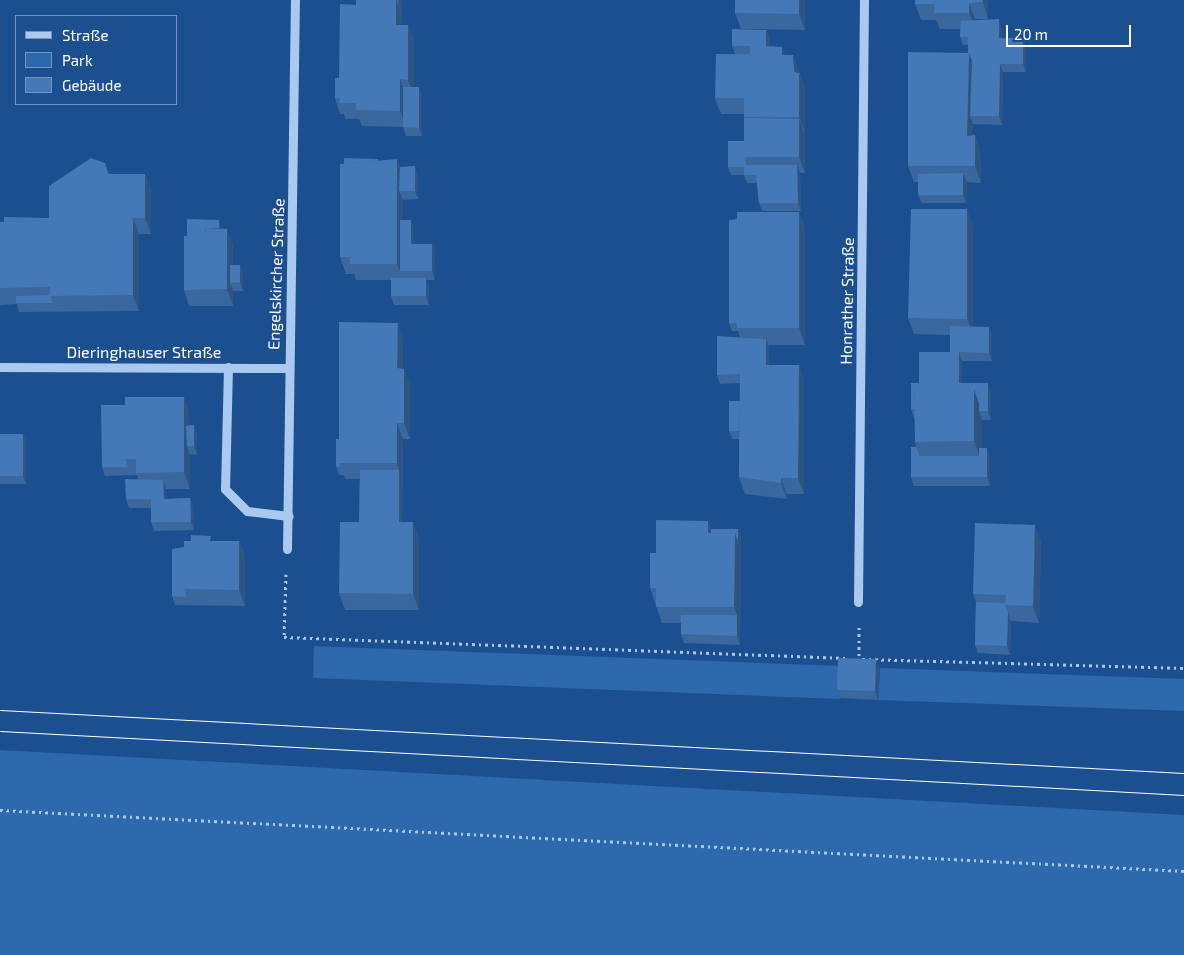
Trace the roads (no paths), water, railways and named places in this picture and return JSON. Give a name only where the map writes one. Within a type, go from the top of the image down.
[{"type":"street","name":"Engelskircher Straße","points":[[287,549],[289,516],[288,368],[295,0]]},
{"type":"street","name":"Honrather Straße","points":[[858,602],[864,0]]},
{"type":"street","name":"Dieringhauser Straße","points":[[0,367],[288,368]]},
{"type":"street","points":[[228,367],[225,489],[247,511],[289,516]]},
{"type":"tram line","points":[[0,710],[1184,773]]},
{"type":"tram line","points":[[0,731],[1184,795]]}]
